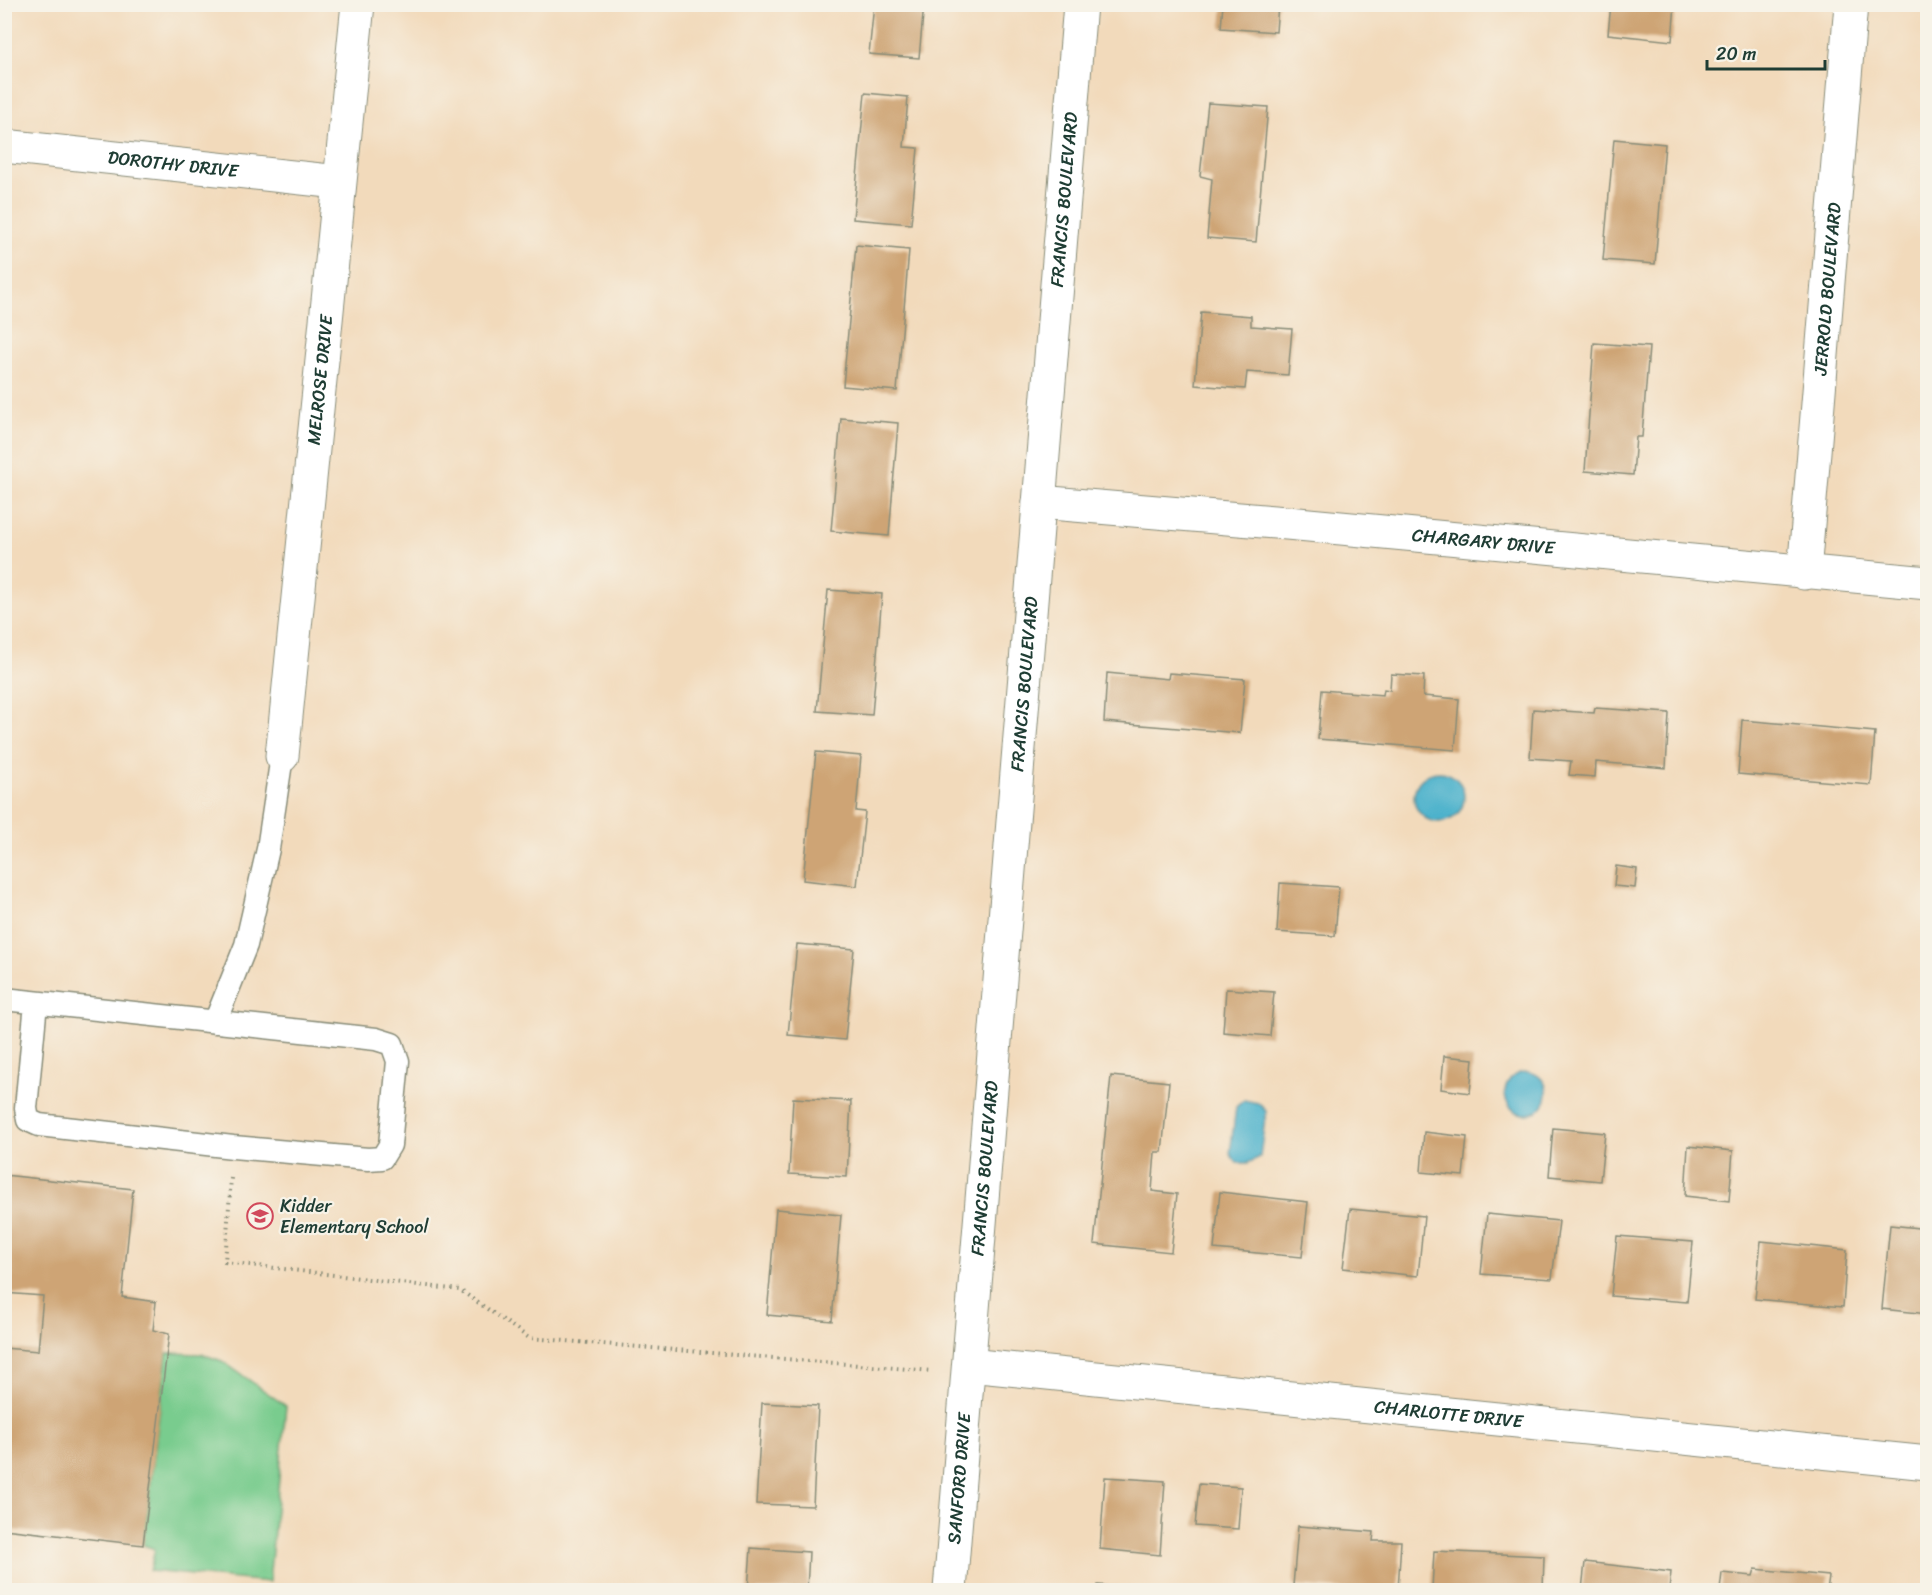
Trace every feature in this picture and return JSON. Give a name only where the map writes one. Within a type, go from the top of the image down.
[{"type":"street","name":"MELROSE DRIVE","points":[[282,756],[358,4]]},
{"type":"street","name":"FRANCIS BOULEVARD","points":[[954,1368],[1039,502],[1080,4]]},
{"type":"street","name":"JERROLD BOULEVARD","points":[[1804,573],[1851,4]]},
{"type":"street","name":"DOROTHY DRIVE","points":[[4,146],[339,182]]},
{"type":"street","name":"CHARGARY DRIVE","points":[[1039,502],[1928,583]]},
{"type":"street","name":"CHARLOTTE DRIVE","points":[[954,1368],[1928,1463]]},
{"type":"street","name":"SANFORD DRIVE","points":[[950,1590],[954,1368]]},
{"type":"lane","points":[[215,1023],[246,945],[268,849],[282,756]]},
{"type":"lane","points":[[4,999],[376,1039],[392,1044],[398,1061],[390,1145],[382,1158],[368,1160],[39,1125],[28,1120],[26,1108],[36,1003]]},
{"type":"path","points":[[233,1147],[225,1262],[460,1290],[529,1338],[954,1368]]},
{"type":"green space","points":[[167,1353],[202,1354],[222,1361],[286,1406],[269,1582],[150,1571],[155,1549],[143,1545]]},
{"type":"water","points":[[1439,772],[1453,776],[1460,783],[1464,797],[1460,811],[1453,818],[1439,822],[1425,818],[1418,811],[1414,797],[1418,783],[1425,776]]},
{"type":"water","points":[[1526,1072],[1534,1073],[1541,1078],[1546,1085],[1546,1101],[1541,1108],[1534,1113],[1526,1114],[1518,1113],[1511,1108],[1506,1101],[1505,1093],[1506,1085],[1511,1078],[1518,1073]]},
{"type":"water","points":[[1244,1100],[1258,1103],[1266,1111],[1260,1157],[1248,1163],[1237,1163],[1230,1154],[1236,1107]]},
{"type":"building","points":[[874,4],[924,4],[919,58],[869,54]]},
{"type":"building","points":[[1223,4],[1278,4],[1276,32],[1221,28]]},
{"type":"building","points":[[1611,4],[1675,4],[1672,41],[1608,34]]},
{"type":"building","points":[[865,93],[908,97],[904,147],[918,148],[911,224],[853,219]]},
{"type":"building","points":[[1208,103],[1268,107],[1256,242],[1207,238],[1212,179],[1200,176]]},
{"type":"building","points":[[1614,139],[1665,144],[1655,264],[1603,260]]},
{"type":"building","points":[[856,245],[909,250],[897,391],[843,386]]},
{"type":"building","points":[[1201,312],[1251,316],[1251,326],[1292,329],[1288,375],[1247,372],[1245,389],[1195,385]]},
{"type":"building","points":[[1594,343],[1649,347],[1642,437],[1636,437],[1633,475],[1585,471]]},
{"type":"building","points":[[841,418],[898,423],[889,536],[831,531]]},
{"type":"building","points":[[828,590],[882,594],[872,715],[817,711]]},
{"type":"building","points":[[1107,673],[1168,679],[1169,673],[1245,679],[1240,733],[1104,722]]},
{"type":"building","points":[[1391,674],[1424,676],[1423,696],[1459,699],[1455,750],[1318,739],[1322,690],[1383,695],[1384,689],[1390,690]]},
{"type":"building","points":[[1595,708],[1669,713],[1666,768],[1596,762],[1595,777],[1569,775],[1571,761],[1530,758],[1533,709],[1594,713]]},
{"type":"building","points":[[1742,720],[1875,732],[1871,785],[1738,774]]},
{"type":"building","points":[[816,752],[861,756],[856,811],[865,812],[857,886],[803,880]]},
{"type":"building","points":[[1616,866],[1637,869],[1635,888],[1614,886]]},
{"type":"building","points":[[1280,883],[1339,887],[1335,936],[1277,932]]},
{"type":"building","points":[[797,944],[854,949],[845,1040],[788,1035]]},
{"type":"building","points":[[1226,989],[1274,992],[1270,1036],[1223,1032]]},
{"type":"building","points":[[1444,1056],[1473,1059],[1470,1093],[1441,1089]]},
{"type":"building","points":[[1111,1076],[1169,1082],[1162,1152],[1155,1152],[1152,1191],[1177,1194],[1171,1252],[1094,1244]]},
{"type":"building","points":[[793,1098],[851,1101],[847,1177],[789,1174]]},
{"type":"building","points":[[1553,1128],[1605,1133],[1600,1181],[1549,1176]]},
{"type":"building","points":[[1424,1132],[1467,1137],[1463,1176],[1421,1172]]},
{"type":"building","points":[[1688,1146],[1733,1151],[1729,1201],[1685,1196]]},
{"type":"building","points":[[4,1175],[133,1189],[122,1297],[156,1302],[153,1330],[169,1334],[143,1545],[4,1529],[4,1348],[38,1351],[43,1296],[4,1293]]},
{"type":"building","points":[[1220,1192],[1308,1202],[1302,1257],[1214,1249]]},
{"type":"building","points":[[776,1209],[841,1215],[832,1321],[767,1315]]},
{"type":"building","points":[[1350,1209],[1424,1216],[1418,1276],[1343,1268]]},
{"type":"building","points":[[1487,1214],[1559,1221],[1552,1279],[1481,1274]]},
{"type":"building","points":[[1890,1225],[1928,1229],[1928,1314],[1882,1309]]},
{"type":"building","points":[[1617,1236],[1693,1242],[1687,1302],[1611,1296]]},
{"type":"building","points":[[1761,1241],[1847,1250],[1843,1307],[1755,1299]]},
{"type":"building","points":[[762,1403],[818,1406],[813,1506],[756,1504]]},
{"type":"building","points":[[1105,1477],[1165,1481],[1160,1555],[1100,1549]]},
{"type":"building","points":[[1199,1484],[1241,1487],[1238,1529],[1195,1526]]},
{"type":"building","points":[[1298,1526],[1374,1532],[1373,1541],[1401,1541],[1398,1590],[1293,1586]]},
{"type":"building","points":[[751,1548],[809,1552],[807,1590],[748,1590]]},
{"type":"building","points":[[1434,1551],[1544,1556],[1543,1590],[1432,1590]]},
{"type":"building","points":[[1585,1562],[1671,1572],[1669,1590],[1582,1590]]},
{"type":"building","points":[[1755,1569],[1829,1576],[1827,1590],[1720,1590],[1722,1573],[1753,1576]]},
{"type":"building","points":[[1098,1585],[1149,1589],[1149,1590],[1097,1590]]},
{"type":"place","name":"Kidder Elementary School","points":[[260,1216]]}]
